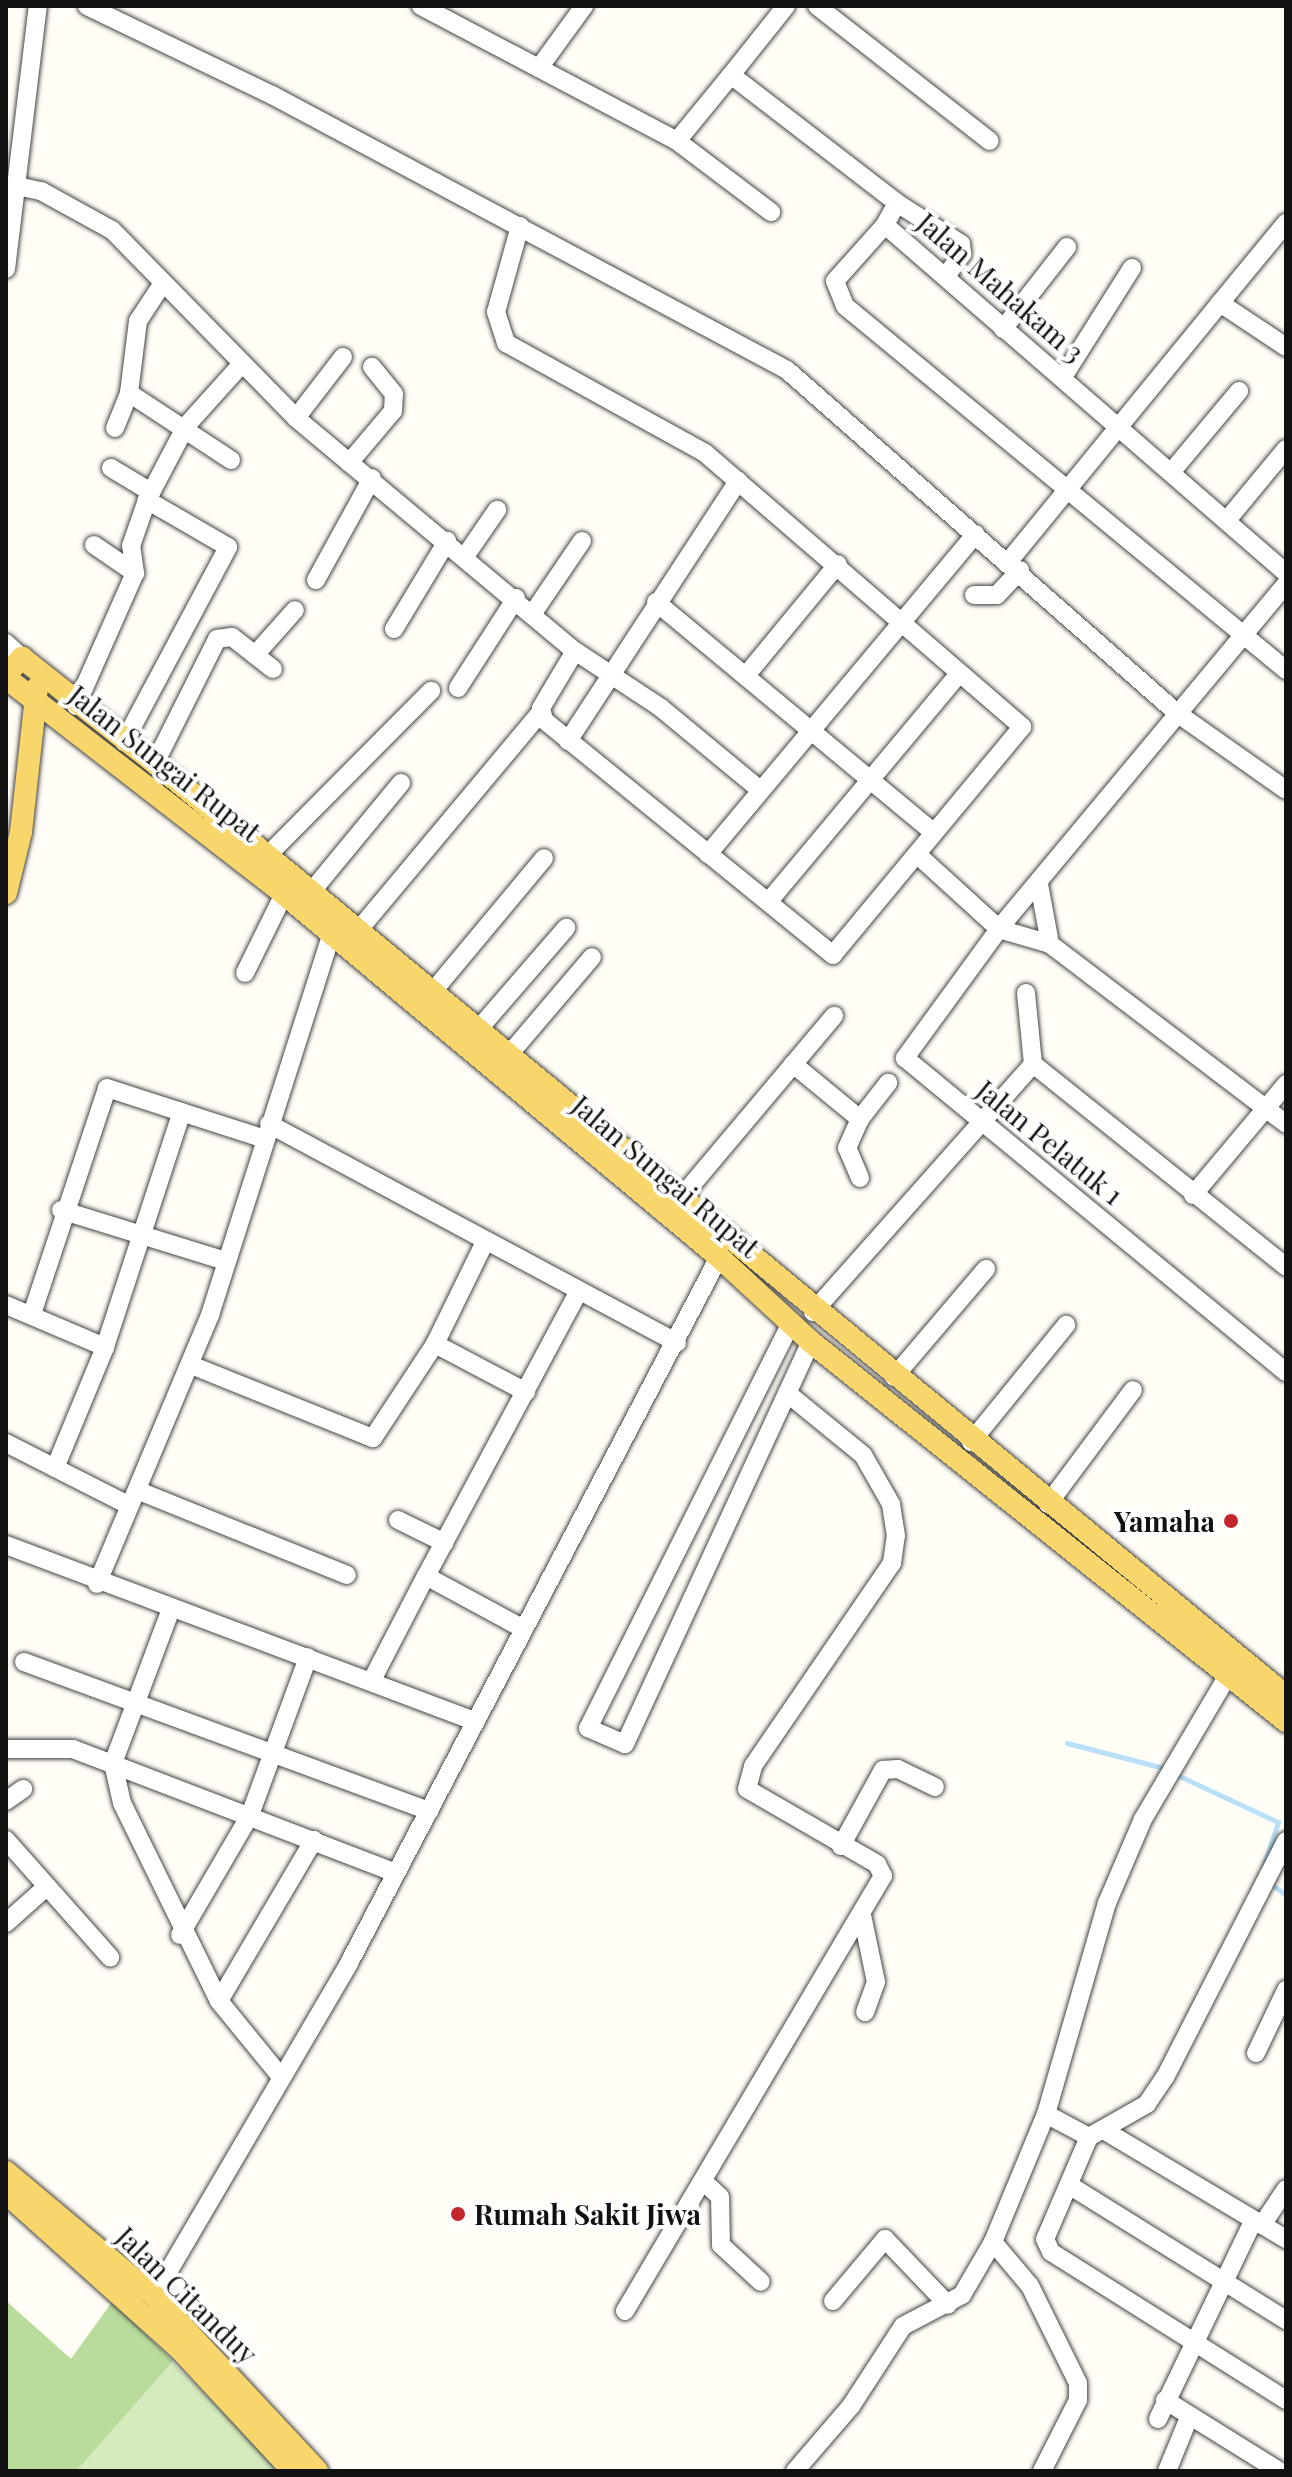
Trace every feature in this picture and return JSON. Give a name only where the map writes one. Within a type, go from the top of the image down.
[{"type":"main road","name":"Jalan Sungai Rupat","points":[[10,663],[45,678],[76,706],[155,763],[312,891],[341,928],[608,1153],[679,1200],[971,1442],[1286,1696]]},
{"type":"main road","name":"Jalan Sungai Rupat","points":[[10,663],[31,696],[284,894],[341,928],[507,1057],[790,1325],[1286,1721]]},
{"type":"main road","points":[[6,893],[21,832],[31,696],[45,678]]},
{"type":"main road","name":"Jalan Citanduy","points":[[6,2172],[154,2296],[317,2471]]},
{"type":"main road","name":"Jalan Citanduy","points":[[6,2193],[180,2349],[293,2471]]},
{"type":"street","points":[[6,269],[38,6]]},
{"type":"street","points":[[87,6],[520,226],[787,370],[1015,566],[1177,713],[1286,790]]},
{"type":"street","points":[[421,6],[677,141],[771,212]]},
{"type":"street","points":[[539,68],[584,6]]},
{"type":"street","points":[[677,141],[786,6]]},
{"type":"street","points":[[817,6],[990,141]]},
{"type":"street","name":"Jalan Mahakam 3","points":[[731,75],[897,203],[885,225],[1003,329],[1173,470],[1286,573]]},
{"type":"street","points":[[6,123],[24,133]]},
{"type":"street","points":[[17,186],[41,191],[112,230],[161,286],[296,418],[466,555],[575,651],[611,675],[759,789]]},
{"type":"street","points":[[897,203],[961,244],[962,254],[946,276]]},
{"type":"street","points":[[974,595],[997,595],[1066,486],[1286,223]]},
{"type":"street","points":[[885,225],[835,281],[836,297],[1286,670]]},
{"type":"street","points":[[520,226],[496,312],[506,343],[705,453],[838,564],[1022,727],[933,832],[920,857],[835,954],[568,741],[540,713]]},
{"type":"street","points":[[1003,329],[1067,247]]},
{"type":"street","points":[[1063,377],[1132,268]]},
{"type":"street","points":[[115,428],[129,393],[129,349],[161,286]]},
{"type":"street","points":[[1220,303],[1286,347]]},
{"type":"street","points":[[296,418],[343,357]]},
{"type":"street","points":[[76,706],[135,573],[131,546],[149,496],[186,426],[240,366]]},
{"type":"street","points":[[349,463],[393,411],[394,394],[372,367]]},
{"type":"street","points":[[1173,470],[1239,391]]},
{"type":"street","points":[[129,393],[186,426],[231,460]]},
{"type":"street","points":[[1228,519],[1286,449]]},
{"type":"street","points":[[111,468],[228,547],[124,742]]},
{"type":"street","points":[[316,580],[372,478]]},
{"type":"street","points":[[568,741],[656,602],[738,481]]},
{"type":"street","points":[[466,555],[497,510]]},
{"type":"street","points":[[708,854],[899,618],[976,534]]},
{"type":"street","points":[[394,629],[447,541]]},
{"type":"street","points":[[533,613],[582,541]]},
{"type":"street","points":[[94,545],[135,573]]},
{"type":"street","points":[[748,673],[838,564]]},
{"type":"street","points":[[999,929],[1286,584]]},
{"type":"street","points":[[458,688],[516,598]]},
{"type":"street","points":[[656,602],[811,725],[871,781],[933,832]]},
{"type":"street","points":[[255,655],[295,610]]},
{"type":"street","points":[[155,763],[217,639],[232,637],[273,669]]},
{"type":"street","points":[[97,1584],[191,1365],[266,1131],[341,928],[540,713],[575,651]]},
{"type":"street","points":[[769,901],[959,674]]},
{"type":"street","points":[[267,856],[431,691]]},
{"type":"street","points":[[312,891],[401,783]]},
{"type":"street","points":[[920,857],[999,929],[1050,944],[1286,1124]]},
{"type":"street","points":[[430,995],[544,858]]},
{"type":"street","points":[[1039,884],[1050,944]]},
{"type":"street","points":[[245,973],[284,894]]},
{"type":"street","points":[[476,1032],[566,928]]},
{"type":"street","name":"Jalan Pelatuk 1","points":[[999,929],[905,1058],[910,1069],[984,1120],[1286,1372]]},
{"type":"street","points":[[507,1057],[592,957]]},
{"type":"street","points":[[1026,993],[1033,1064],[1286,1267]]},
{"type":"street","points":[[679,1200],[834,1016]]},
{"type":"street","points":[[793,1064],[860,1119]]},
{"type":"street","points":[[813,1312],[1033,1064]]},
{"type":"street","points":[[860,1178],[847,1148],[860,1119],[888,1083]]},
{"type":"street","points":[[1193,1195],[1286,1084]]},
{"type":"street","points":[[32,1314],[61,1210],[103,1091],[118,1088],[182,1112],[266,1131],[677,1343]]},
{"type":"street","points":[[55,1468],[105,1347],[143,1239],[182,1112]]},
{"type":"street","points":[[61,1210],[143,1239],[226,1261]]},
{"type":"street","points":[[191,1365],[373,1438],[435,1344],[485,1242]]},
{"type":"street","points":[[154,2296],[430,1811],[472,1720],[677,1343],[719,1257]]},
{"type":"street","points":[[894,1377],[986,1269]]},
{"type":"street","points":[[372,1680],[579,1291]]},
{"type":"street","points":[[6,1305],[105,1347]]},
{"type":"street","points":[[790,1325],[588,1728],[625,1744],[669,1636],[811,1342]]},
{"type":"street","points":[[971,1442],[1066,1325]]},
{"type":"street","points":[[435,1344],[526,1392]]},
{"type":"street","points":[[1048,1504],[1133,1390]]},
{"type":"street","points":[[625,2311],[862,1915],[882,1870],[753,1798],[746,1778],[892,1563],[896,1536],[891,1504],[863,1455],[787,1393]]},
{"type":"street","points":[[6,1443],[55,1468],[347,1575]]},
{"type":"street","points":[[398,1520],[445,1543]]},
{"type":"street","points":[[6,1545],[97,1584],[372,1680],[472,1720]]},
{"type":"street","points":[[426,1576],[522,1628]]},
{"type":"street","points":[[171,1609],[113,1763],[122,1803],[180,1935],[219,2001],[281,2077]]},
{"type":"street","points":[[638,1625],[669,1636]]},
{"type":"street","points":[[180,1935],[250,1815],[308,1657]]},
{"type":"street","points":[[24,1662],[136,1700],[430,1811]]},
{"type":"street","points":[[795,2471],[851,2406],[903,2326],[948,2305],[993,2242],[1046,2114],[1091,1942],[1168,1774],[1228,1675]]},
{"type":"street","points":[[6,1749],[73,1749],[396,1873]]},
{"type":"street","points":[[841,1846],[883,1770],[935,1787]]},
{"type":"street","points":[[6,1801],[23,1789]]},
{"type":"street","points":[[6,1840],[44,1889],[110,1957]]},
{"type":"street","points":[[219,2001],[314,1840]]},
{"type":"street","points":[[1286,1841],[1165,2077],[1147,2104],[1098,2135],[1069,2185],[1045,2247],[1193,2345],[1286,2400]]},
{"type":"street","points":[[6,1923],[44,1889]]},
{"type":"street","points":[[862,1915],[876,1982],[865,2012]]},
{"type":"street","points":[[1256,2053],[1286,1990]]},
{"type":"street","points":[[1046,2114],[1098,2135],[1286,2239]]},
{"type":"street","points":[[703,2181],[720,2197],[721,2245],[761,2282]]},
{"type":"street","points":[[1069,2185],[1286,2320]]},
{"type":"street","points":[[1158,2419],[1225,2283],[1258,2224],[1286,2189]]},
{"type":"street","points":[[833,2301],[885,2239],[948,2305]]},
{"type":"street","points":[[993,2242],[1030,2286],[1078,2383],[1078,2400],[1042,2471]]},
{"type":"street","points":[[1165,2400],[1188,2420],[1279,2471]]},
{"type":"street","points":[[1167,2471],[1188,2420]]},
{"type":"green space","points":[[6,2301],[71,2359],[112,2302],[282,2471],[6,2471]]},
{"type":"green space","points":[[6,2301],[71,2359],[112,2302],[173,2361],[76,2471],[6,2471]]},
{"type":"waterway","points":[[1067,1743],[1160,1767],[1278,1822],[1263,1867]]},
{"type":"waterway","points":[[1271,1884],[1286,1895]]},
{"type":"place","name":"Yamaha","points":[[1231,1521]]},
{"type":"place","name":"Rumah Sakit Jiwa","points":[[458,2214]]}]
